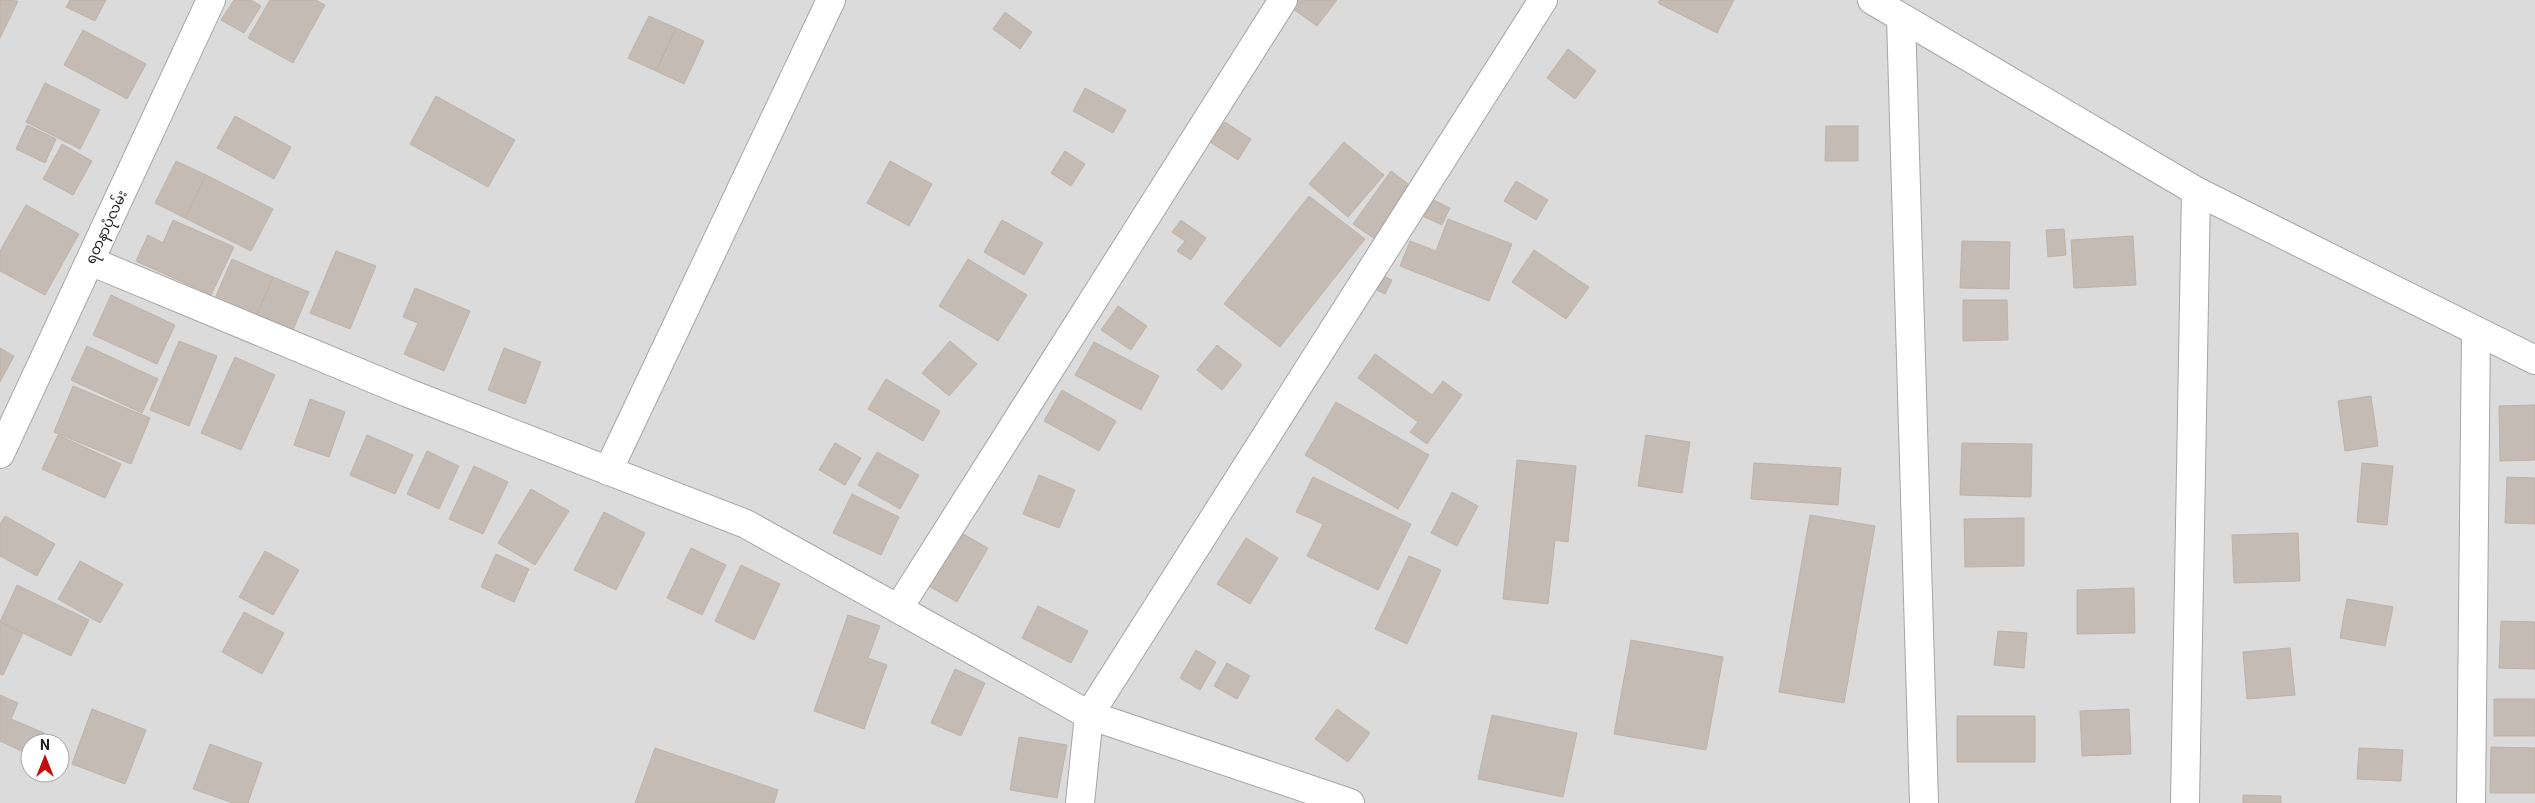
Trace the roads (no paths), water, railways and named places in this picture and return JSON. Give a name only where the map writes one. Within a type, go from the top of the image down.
[{"type":"street","name":"ရတနာပုံလမ်း","points":[[0,454],[211,0]]},
{"type":"street","points":[[608,471],[831,0]]},
{"type":"street","points":[[898,608],[1283,0]]},
{"type":"street","points":[[1080,803],[1089,715],[1543,0]]},
{"type":"street","points":[[1872,0],[2196,191],[2535,360]]},
{"type":"street","points":[[1902,17],[1924,803]]},
{"type":"street","points":[[2185,803],[2196,191]]},
{"type":"street","points":[[90,261],[408,393],[746,524],[1089,715],[1350,803]]},
{"type":"street","points":[[2471,803],[2476,331]]}]
